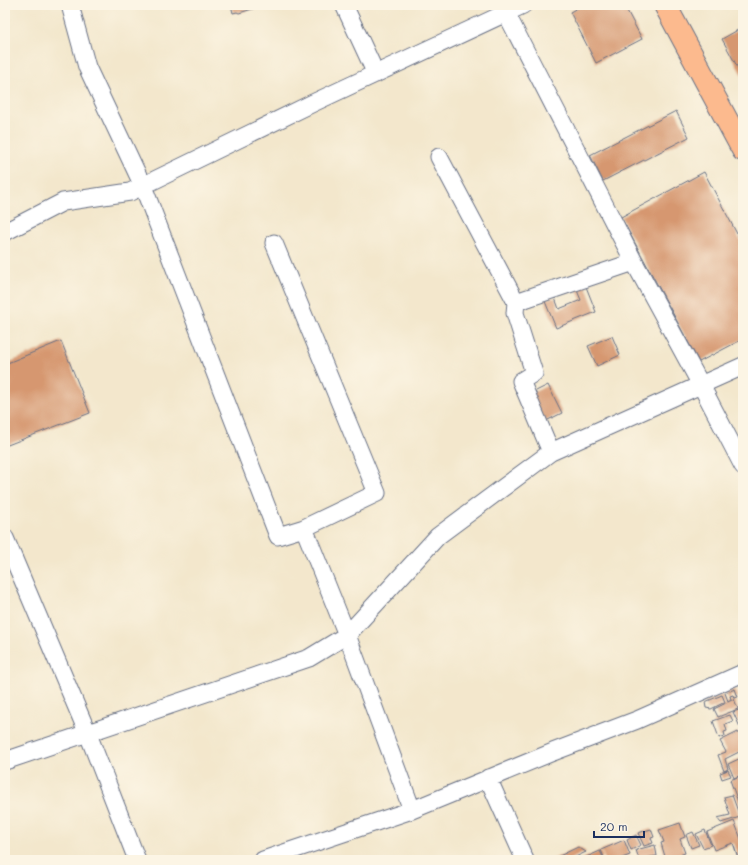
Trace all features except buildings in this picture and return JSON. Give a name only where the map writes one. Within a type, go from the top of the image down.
[{"type":"main road","points":[[665,5],[743,150]]},
{"type":"street","points":[[70,5],[87,67],[143,186],[278,536],[304,528],[377,493],[274,243]]},
{"type":"street","points":[[344,5],[376,74]]},
{"type":"street","points":[[5,232],[63,202],[130,192],[376,74],[505,9],[523,5]]},
{"type":"street","points":[[505,9],[634,262],[743,466]]},
{"type":"street","points":[[439,157],[516,302],[515,313],[534,373],[521,381],[551,452]]},
{"type":"street","points":[[516,302],[634,262]]},
{"type":"street","points":[[5,761],[309,658],[347,635],[438,536],[551,452],[743,366]]},
{"type":"street","points":[[304,528],[347,635],[412,810]]},
{"type":"street","points":[[5,538],[88,734],[137,860]]},
{"type":"street","points":[[271,859],[412,810],[488,778],[637,720],[743,673]]},
{"type":"street","points":[[488,778],[525,860]]}]
